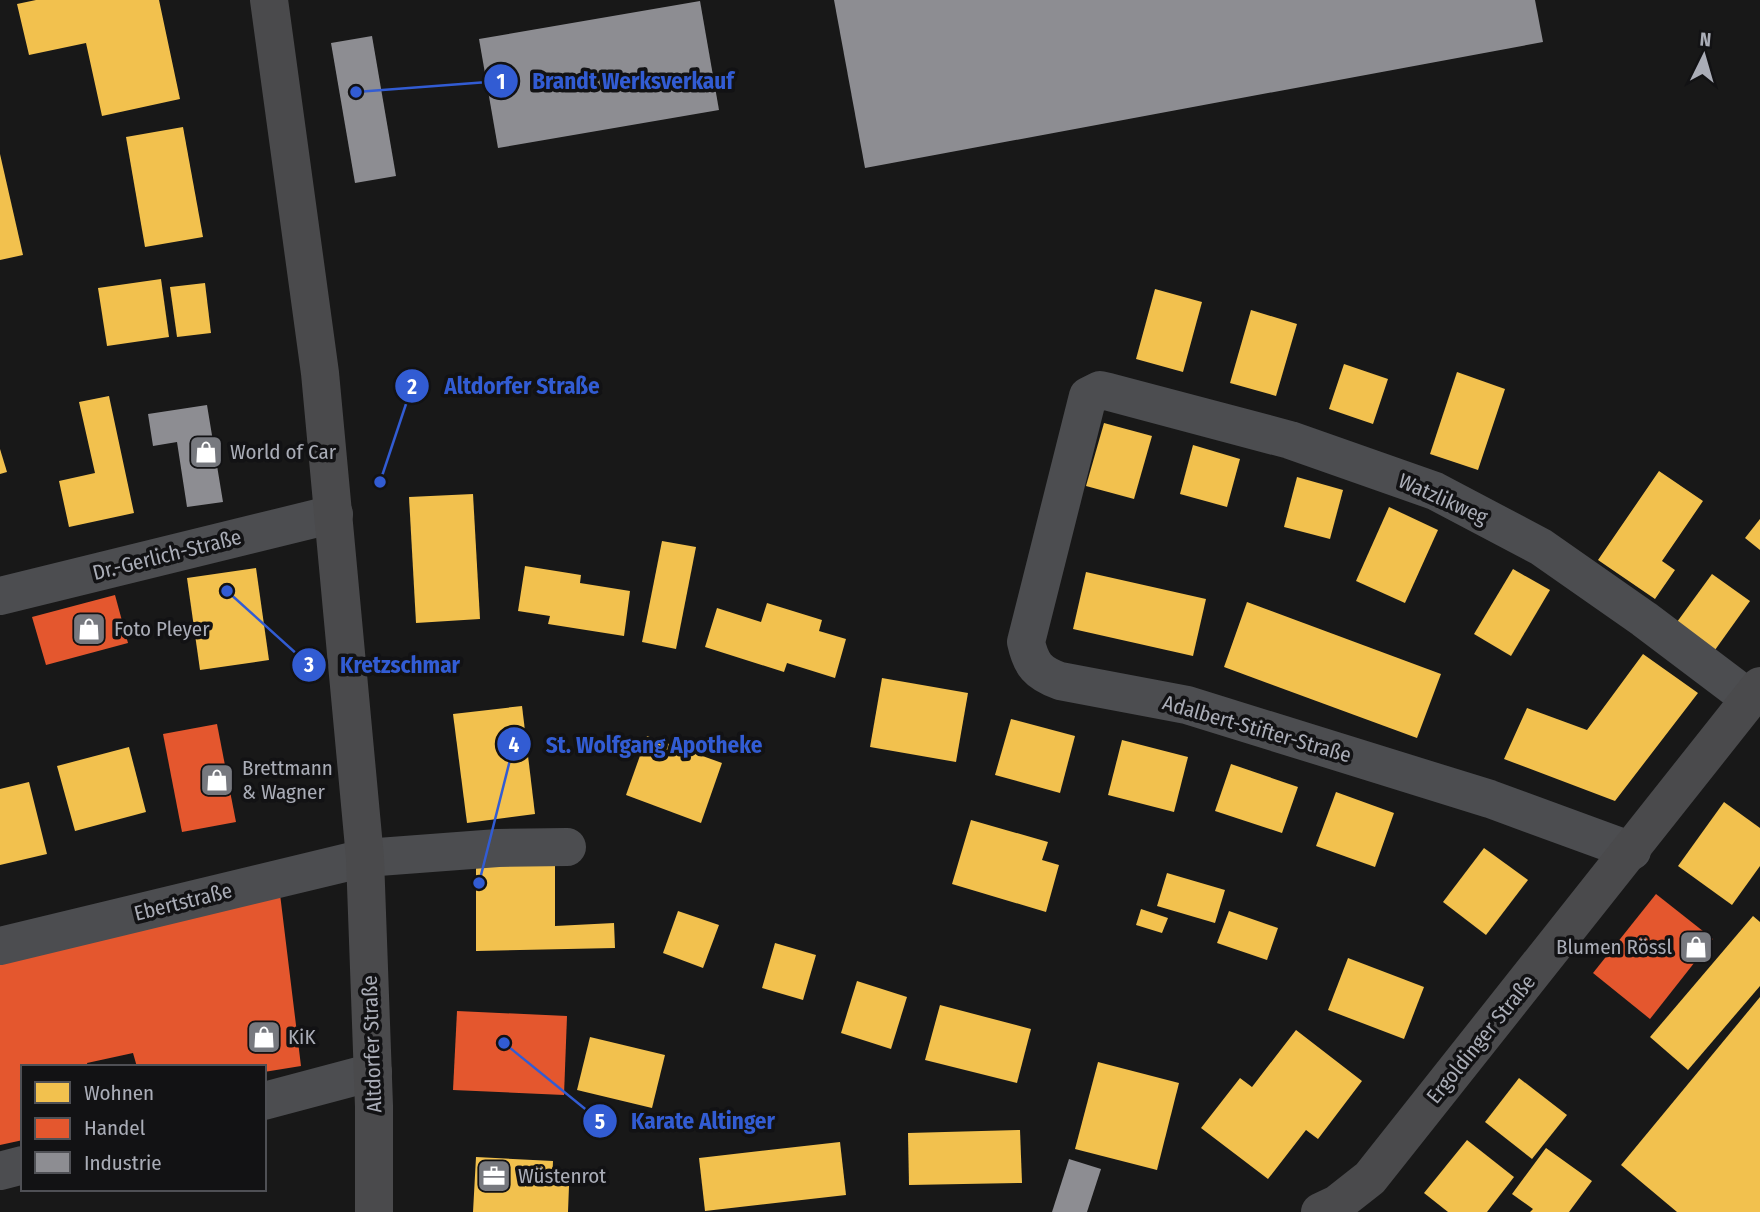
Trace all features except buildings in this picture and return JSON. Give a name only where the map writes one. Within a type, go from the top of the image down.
[{"type":"main road","name":"Altdorfer Straße","points":[[269,0],[317,347],[365,858],[373,1072],[374,1212]]},
{"type":"main road","name":"Ergoldinger Straße","points":[[1320,1212],[1338,1204],[1370,1178],[1755,693]]},
{"type":"street","name":"Watzlikweg","points":[[1093,391],[1110,392],[1290,440],[1435,491],[1541,547],[1755,693]]},
{"type":"street","name":"Adalbert-Stifter-Straße","points":[[1093,391],[1085,402],[1026,642],[1030,662],[1042,674],[1060,681],[1187,705],[1490,799],[1632,851]]},
{"type":"street","name":"Dr.-Gerlich-Straße","points":[[0,596],[334,514]]},
{"type":"street","name":"Ebertstraße","points":[[0,946],[365,858],[498,848],[568,847]]},
{"type":"street","points":[[266,1100],[373,1072]]},
{"type":"street","points":[[0,1171],[21,1166]]},
{"type":"place","name":"Brandt Werksverkauf","points":[[356,92]]},
{"type":"place","name":"World of Car","points":[[206,452]]},
{"type":"place","name":"Altdorfer Straße","points":[[380,482]]},
{"type":"place","name":"Kretzschmar","points":[[227,591]]},
{"type":"place","name":"Foto Pleyer","points":[[89,629]]},
{"type":"place","name":"Brettmann & Wagner","points":[[217,780]]},
{"type":"place","name":"St. Wolfgang Apotheke","points":[[479,883]]},
{"type":"place","name":"Blumen Rössl","points":[[1696,947]]},
{"type":"place","name":"KiK","points":[[264,1037]]},
{"type":"place","name":"Karate Altinger","points":[[504,1043]]},
{"type":"place","name":"Wüstenrot","points":[[494,1176]]}]
